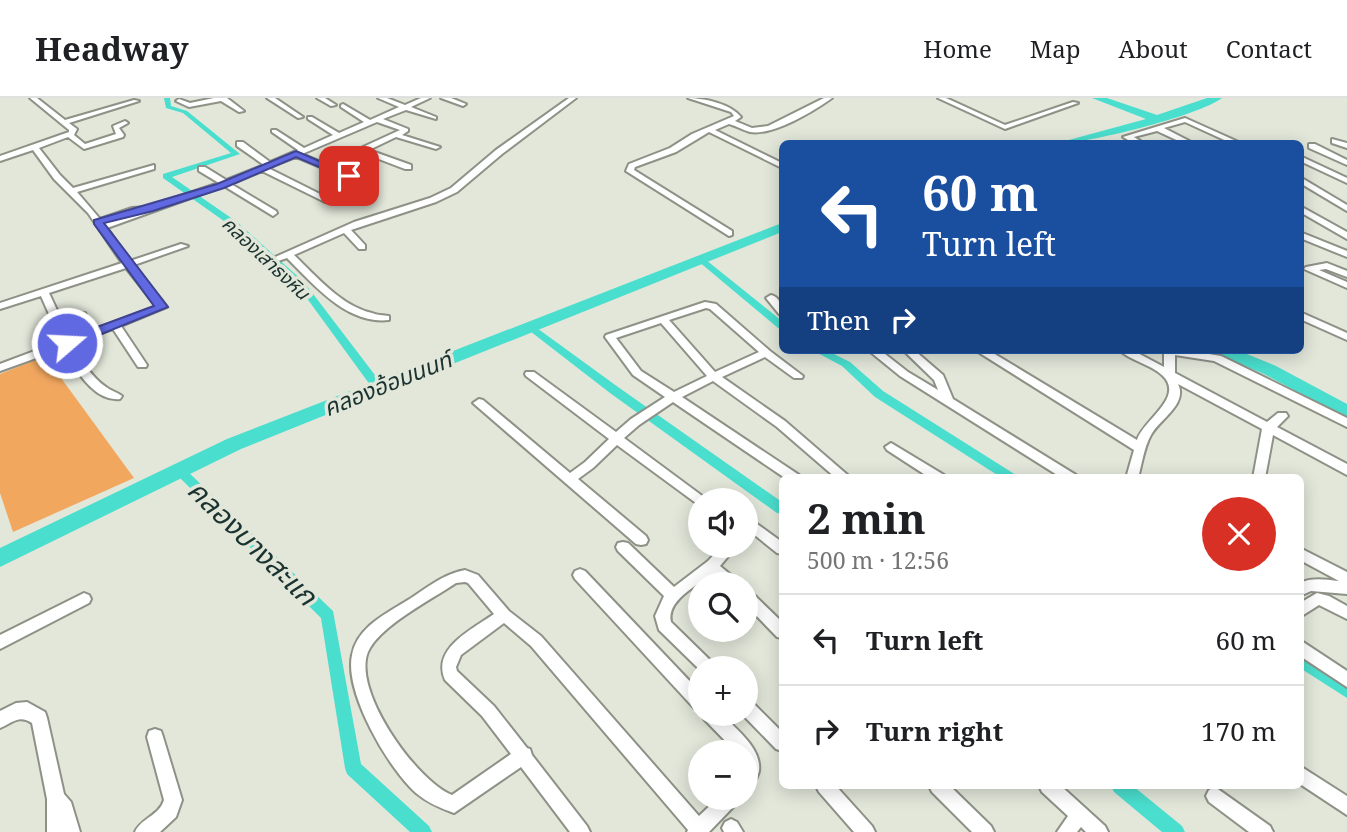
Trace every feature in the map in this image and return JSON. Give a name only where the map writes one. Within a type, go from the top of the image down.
[{"type":"street","points":[[0,159],[70,135],[73,129],[33,98]]},
{"type":"street","points":[[179,101],[189,105],[223,98],[241,111]]},
{"type":"street","points":[[271,98],[300,117]]},
{"type":"street","points":[[320,98],[333,105]]},
{"type":"street","points":[[381,98],[434,118]]},
{"type":"street","points":[[101,227],[135,210],[149,209],[225,184],[427,98]]},
{"type":"street","points":[[444,98],[463,104]]},
{"type":"street","points":[[385,318],[366,315],[340,302],[283,256],[345,229],[454,190],[499,152],[573,98]]},
{"type":"street","points":[[691,98],[738,114],[738,117],[673,150],[632,166],[630,171],[730,233]]},
{"type":"street","points":[[731,122],[752,130],[760,129],[795,116],[829,98]]},
{"type":"street","points":[[940,98],[1005,127],[1075,103]]},
{"type":"street","points":[[65,122],[136,101]]},
{"type":"street","points":[[327,167],[406,130],[373,120],[342,106]]},
{"type":"street","points":[[310,118],[338,135]]},
{"type":"street","points":[[1133,140],[1127,137],[1185,120],[1231,140]]},
{"type":"street","points":[[70,135],[88,148],[120,135],[115,128],[125,123]]},
{"type":"street","points":[[1157,128],[1183,140]]},
{"type":"street","points":[[710,130],[779,164]]},
{"type":"street","points":[[274,131],[300,152],[370,186]]},
{"type":"street","points":[[396,135],[436,147]]},
{"type":"street","points":[[1335,141],[1347,146]]},
{"type":"street","points":[[240,144],[265,167],[325,200]]},
{"type":"street","points":[[1312,146],[1347,163]]},
{"type":"street","points":[[0,368],[162,307],[35,147]]},
{"type":"street","points":[[363,150],[408,167]]},
{"type":"street","points":[[1304,160],[1347,181]]},
{"type":"street","points":[[72,191],[151,167]]},
{"type":"street","points":[[202,169],[272,213]]},
{"type":"street","points":[[1304,182],[1347,209]]},
{"type":"street","points":[[101,227],[174,209]]},
{"type":"street","points":[[1304,210],[1347,236]]},
{"type":"street","points":[[1335,229],[1347,225]]},
{"type":"street","points":[[345,229],[362,247]]},
{"type":"street","points":[[1304,237],[1347,254]]},
{"type":"street","points":[[0,306],[184,246]]},
{"type":"street","points":[[1304,266],[1327,266],[1347,274]]},
{"type":"street","points":[[1304,266],[1347,285]]},
{"type":"street","points":[[44,292],[80,367],[102,391],[116,396]]},
{"type":"street","points":[[771,298],[779,308]]},
{"type":"street","points":[[789,474],[638,373],[610,337],[705,305],[713,306],[766,353],[798,376]]},
{"type":"street","points":[[81,314],[93,334]]},
{"type":"street","points":[[1304,317],[1347,337]]},
{"type":"street","points":[[662,318],[714,377],[781,424],[840,474]]},
{"type":"street","points":[[116,326],[142,365]]},
{"type":"street","points":[[569,479],[590,467],[635,422],[673,397],[766,353]]},
{"type":"street","points":[[878,354],[904,374],[1066,474]]},
{"type":"street","points":[[912,354],[939,378],[948,400]]},
{"type":"street","points":[[987,354],[1141,448]]},
{"type":"street","points":[[1131,354],[1169,377],[1347,470]]},
{"type":"street","points":[[1133,474],[1145,434],[1174,400],[1175,389],[1169,377],[1170,354]]},
{"type":"street","points":[[1190,354],[1217,358],[1347,423]]},
{"type":"street","points":[[530,374],[688,492]]},
{"type":"street","points":[[479,403],[641,540]]},
{"type":"street","points":[[1260,474],[1268,428],[1282,416]]},
{"type":"street","points":[[891,447],[934,474]]},
{"type":"street","points":[[758,533],[779,547]]},
{"type":"street","points":[[623,547],[674,596]]},
{"type":"street","points":[[1304,555],[1347,579]]},
{"type":"street","points":[[696,656],[664,625],[661,619],[662,611],[674,596],[719,558]]},
{"type":"street","points":[[711,567],[717,572]]},
{"type":"street","points":[[580,575],[688,690]]},
{"type":"street","points":[[524,755],[463,800],[454,804],[443,803],[412,779],[368,708],[358,657],[368,638],[377,628],[453,578],[465,576],[472,579],[504,615],[536,641],[697,831],[718,810]]},
{"type":"street","points":[[1304,588],[1309,585],[1347,588]]},
{"type":"street","points":[[0,642],[84,599]]},
{"type":"street","points":[[1304,608],[1317,599],[1347,612]]},
{"type":"street","points":[[758,608],[779,629]]},
{"type":"street","points":[[504,615],[455,650],[449,657],[450,675],[488,711],[581,832]]},
{"type":"street","points":[[1304,650],[1347,680]]},
{"type":"street","points":[[0,719],[16,711],[27,710],[39,718],[56,799],[56,832]]},
{"type":"street","points":[[758,719],[779,740]]},
{"type":"street","points":[[721,726],[734,740]]},
{"type":"street","points":[[144,832],[167,816],[173,800],[155,737]]},
{"type":"street","points":[[1304,777],[1347,806]]},
{"type":"street","points":[[828,789],[866,832]]},
{"type":"street","points":[[941,789],[985,832]]},
{"type":"street","points":[[1051,789],[1099,832]]},
{"type":"street","points":[[1215,796],[1264,832]]},
{"type":"street","points":[[56,799],[65,808],[71,832]]},
{"type":"street","points":[[1066,832],[1080,814]]},
{"type":"shaded area","points":[[45,356],[134,478],[13,532],[0,493],[0,374]]},
{"type":"waterway","name":"คลองเสาธงหิน","points":[[167,98],[168,107],[185,112],[236,154],[166,176],[234,224],[301,284],[377,386]]},
{"type":"waterway","points":[[1097,98],[1157,119]]},
{"type":"waterway","name":"คลองอ้อมนนท์","points":[[1157,119],[1217,98]]},
{"type":"waterway","name":"คลองอ้อมนนท์","points":[[1075,140],[1157,119]]},
{"type":"waterway","name":"คลองอ้อมนนท์","points":[[0,558],[234,444],[779,228]]},
{"type":"waterway","points":[[701,259],[779,324]]},
{"type":"waterway","points":[[530,326],[614,390],[779,507]]},
{"type":"waterway","points":[[825,354],[846,364],[879,394],[1006,474]]},
{"type":"waterway","points":[[1232,354],[1270,370],[1347,412]]},
{"type":"waterway","name":"คลองบางสะแก","points":[[179,470],[328,615],[353,768],[423,832]]},
{"type":"waterway","points":[[1304,662],[1347,691]]},
{"type":"waterway","points":[[1124,789],[1176,832]]},
{"type":"route","points":[[67,343],[158,311],[162,307],[98,222],[220,186],[296,154],[349,176]]}]
